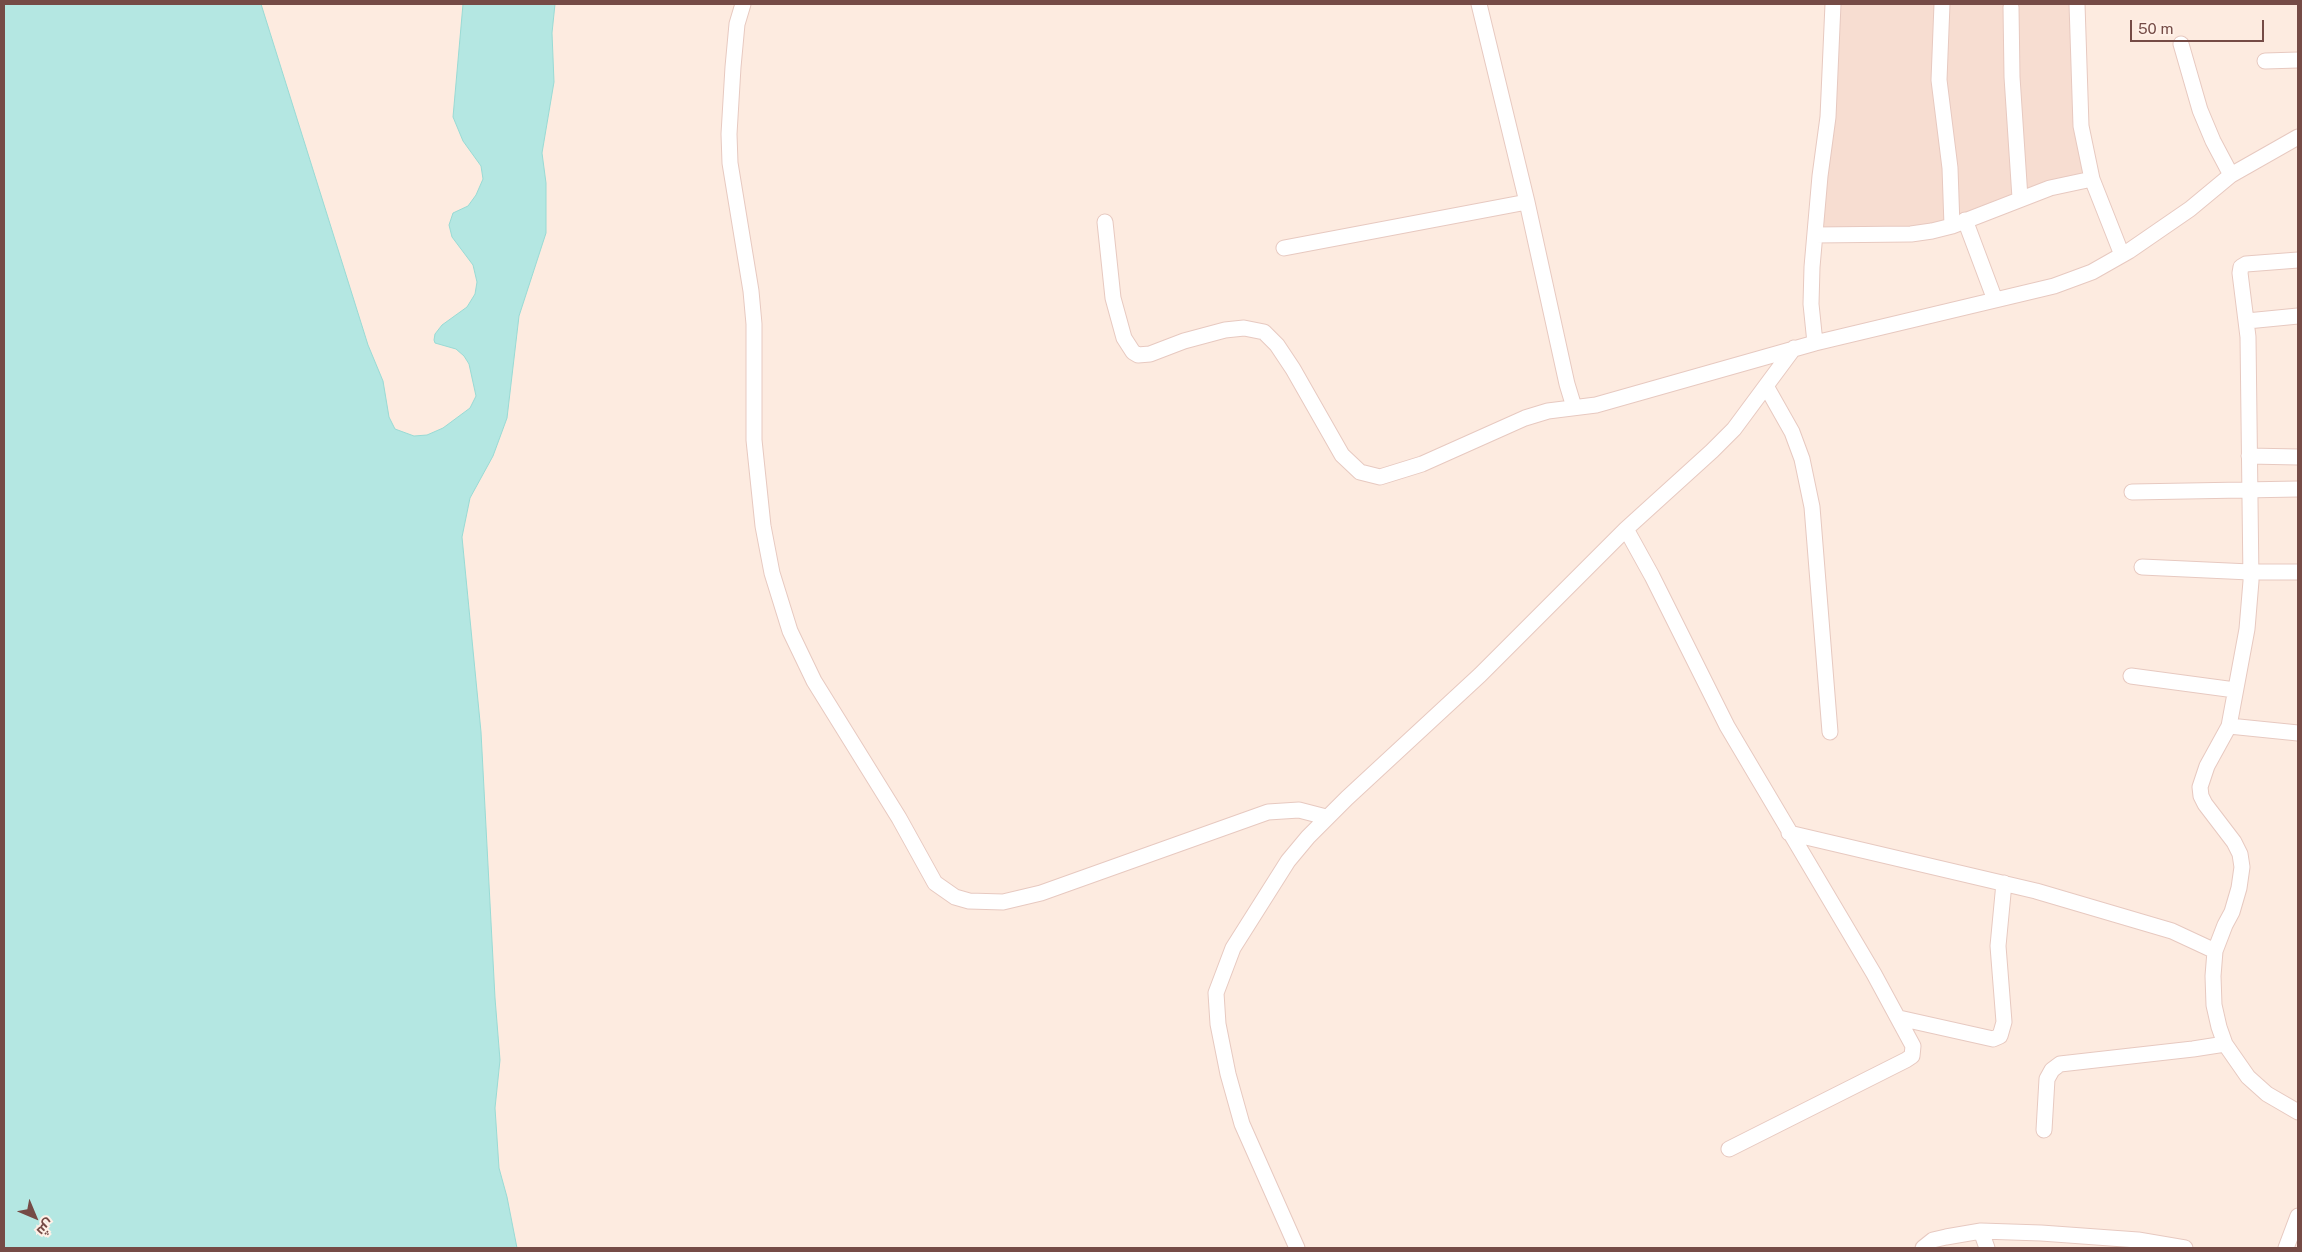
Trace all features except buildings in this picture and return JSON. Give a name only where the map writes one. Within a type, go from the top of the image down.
[{"type":"street","points":[[744,4],[737,24],[733,66],[729,134],[730,163],[751,291],[754,324],[754,440],[763,526],[772,573],[790,631],[814,681],[899,818],[934,882],[955,897],[969,901],[1003,902],[1041,893],[1268,812],[1299,810],[1326,817]]},
{"type":"street","points":[[1479,4],[1527,202],[1567,384],[1574,407]]},
{"type":"street","points":[[1815,343],[1812,304],[1815,235],[1828,108],[1833,4]]},
{"type":"street","points":[[1942,4],[1940,89],[1958,223],[1995,300]]},
{"type":"street","points":[[2077,4],[2081,126],[2092,179],[2122,255]]},
{"type":"street","points":[[2010,7],[2012,77],[2020,198]]},
{"type":"street","points":[[2181,44],[2200,110],[2213,141],[2231,175]]},
{"type":"street","points":[[2265,61],[2298,60]]},
{"type":"street","points":[[1105,222],[1113,298],[1124,338],[1133,352],[1138,355],[1150,354],[1184,341],[1225,330],[1244,328],[1257,329],[1264,332],[1277,345],[1342,455],[1360,472],[1380,477],[1460,448],[1525,418],[1574,407],[1596,405],[1794,348],[2054,286],[2092,272],[2122,255],[2190,209],[2231,175],[2298,137]]},
{"type":"street","points":[[1815,235],[1911,234],[1958,223],[2050,188],[2092,179]]},
{"type":"street","points":[[1284,248],[1527,202]]},
{"type":"street","points":[[2298,260],[2243,265],[2240,273],[2247,321],[2250,572],[2247,629],[2229,726],[2207,766],[2200,788],[2205,804],[2234,842],[2240,854],[2242,867],[2239,888],[2232,912],[2215,951],[2213,976],[2214,1005],[2219,1027],[2226,1044],[2248,1077],[2267,1094],[2298,1112]]},
{"type":"street","points":[[2247,321],[2298,316]]},
{"type":"street","points":[[1297,1248],[1242,1124],[1228,1074],[1218,1024],[1216,993],[1233,948],[1288,861],[1326,817],[1480,675],[1626,529],[1718,446],[1734,429],[1794,348]]},
{"type":"street","points":[[1766,386],[1792,432],[1802,459],[1812,507],[1830,732]]},
{"type":"street","points":[[2249,456],[2298,457]]},
{"type":"street","points":[[2132,492],[2298,488]]},
{"type":"street","points":[[1626,529],[1652,576],[1727,726],[1899,1018],[1913,1046],[1912,1056],[1729,1149]]},
{"type":"street","points":[[2142,567],[2250,572],[2298,572]]},
{"type":"street","points":[[2132,676],[2235,690]]},
{"type":"street","points":[[2229,726],[2298,733]]},
{"type":"street","points":[[1789,833],[2004,883],[2172,931],[2215,951]]},
{"type":"street","points":[[1899,1018],[1993,1039],[2000,1036],[2004,1022],[1998,946],[2004,883]]},
{"type":"street","points":[[2044,1130],[2047,1079],[2052,1070],[2060,1064],[2193,1050],[2226,1044]]},
{"type":"street","points":[[2286,1248],[2298,1216]]},
{"type":"street","points":[[1981,1231],[1987,1248]]},
{"type":"street","points":[[1923,1248],[1933,1240],[1981,1231],[2130,1239],[2185,1248]]},
{"type":"shaded area","points":[[1836,4],[2076,4],[2089,176],[1914,231],[1817,232]]},
{"type":"water","points":[[4,4],[261,4],[368,345],[383,381],[389,417],[395,429],[414,436],[427,435],[443,428],[470,408],[476,396],[469,364],[464,356],[456,349],[435,343],[434,340],[435,334],[442,325],[467,307],[475,294],[477,282],[473,265],[452,237],[449,225],[453,213],[468,206],[476,195],[483,179],[481,166],[463,141],[453,117],[463,4],[555,4],[552,33],[554,82],[542,153],[546,183],[546,233],[519,316],[507,418],[493,456],[470,498],[462,537],[481,732],[500,1060],[495,1108],[499,1168],[517,1248],[4,1248]]}]
